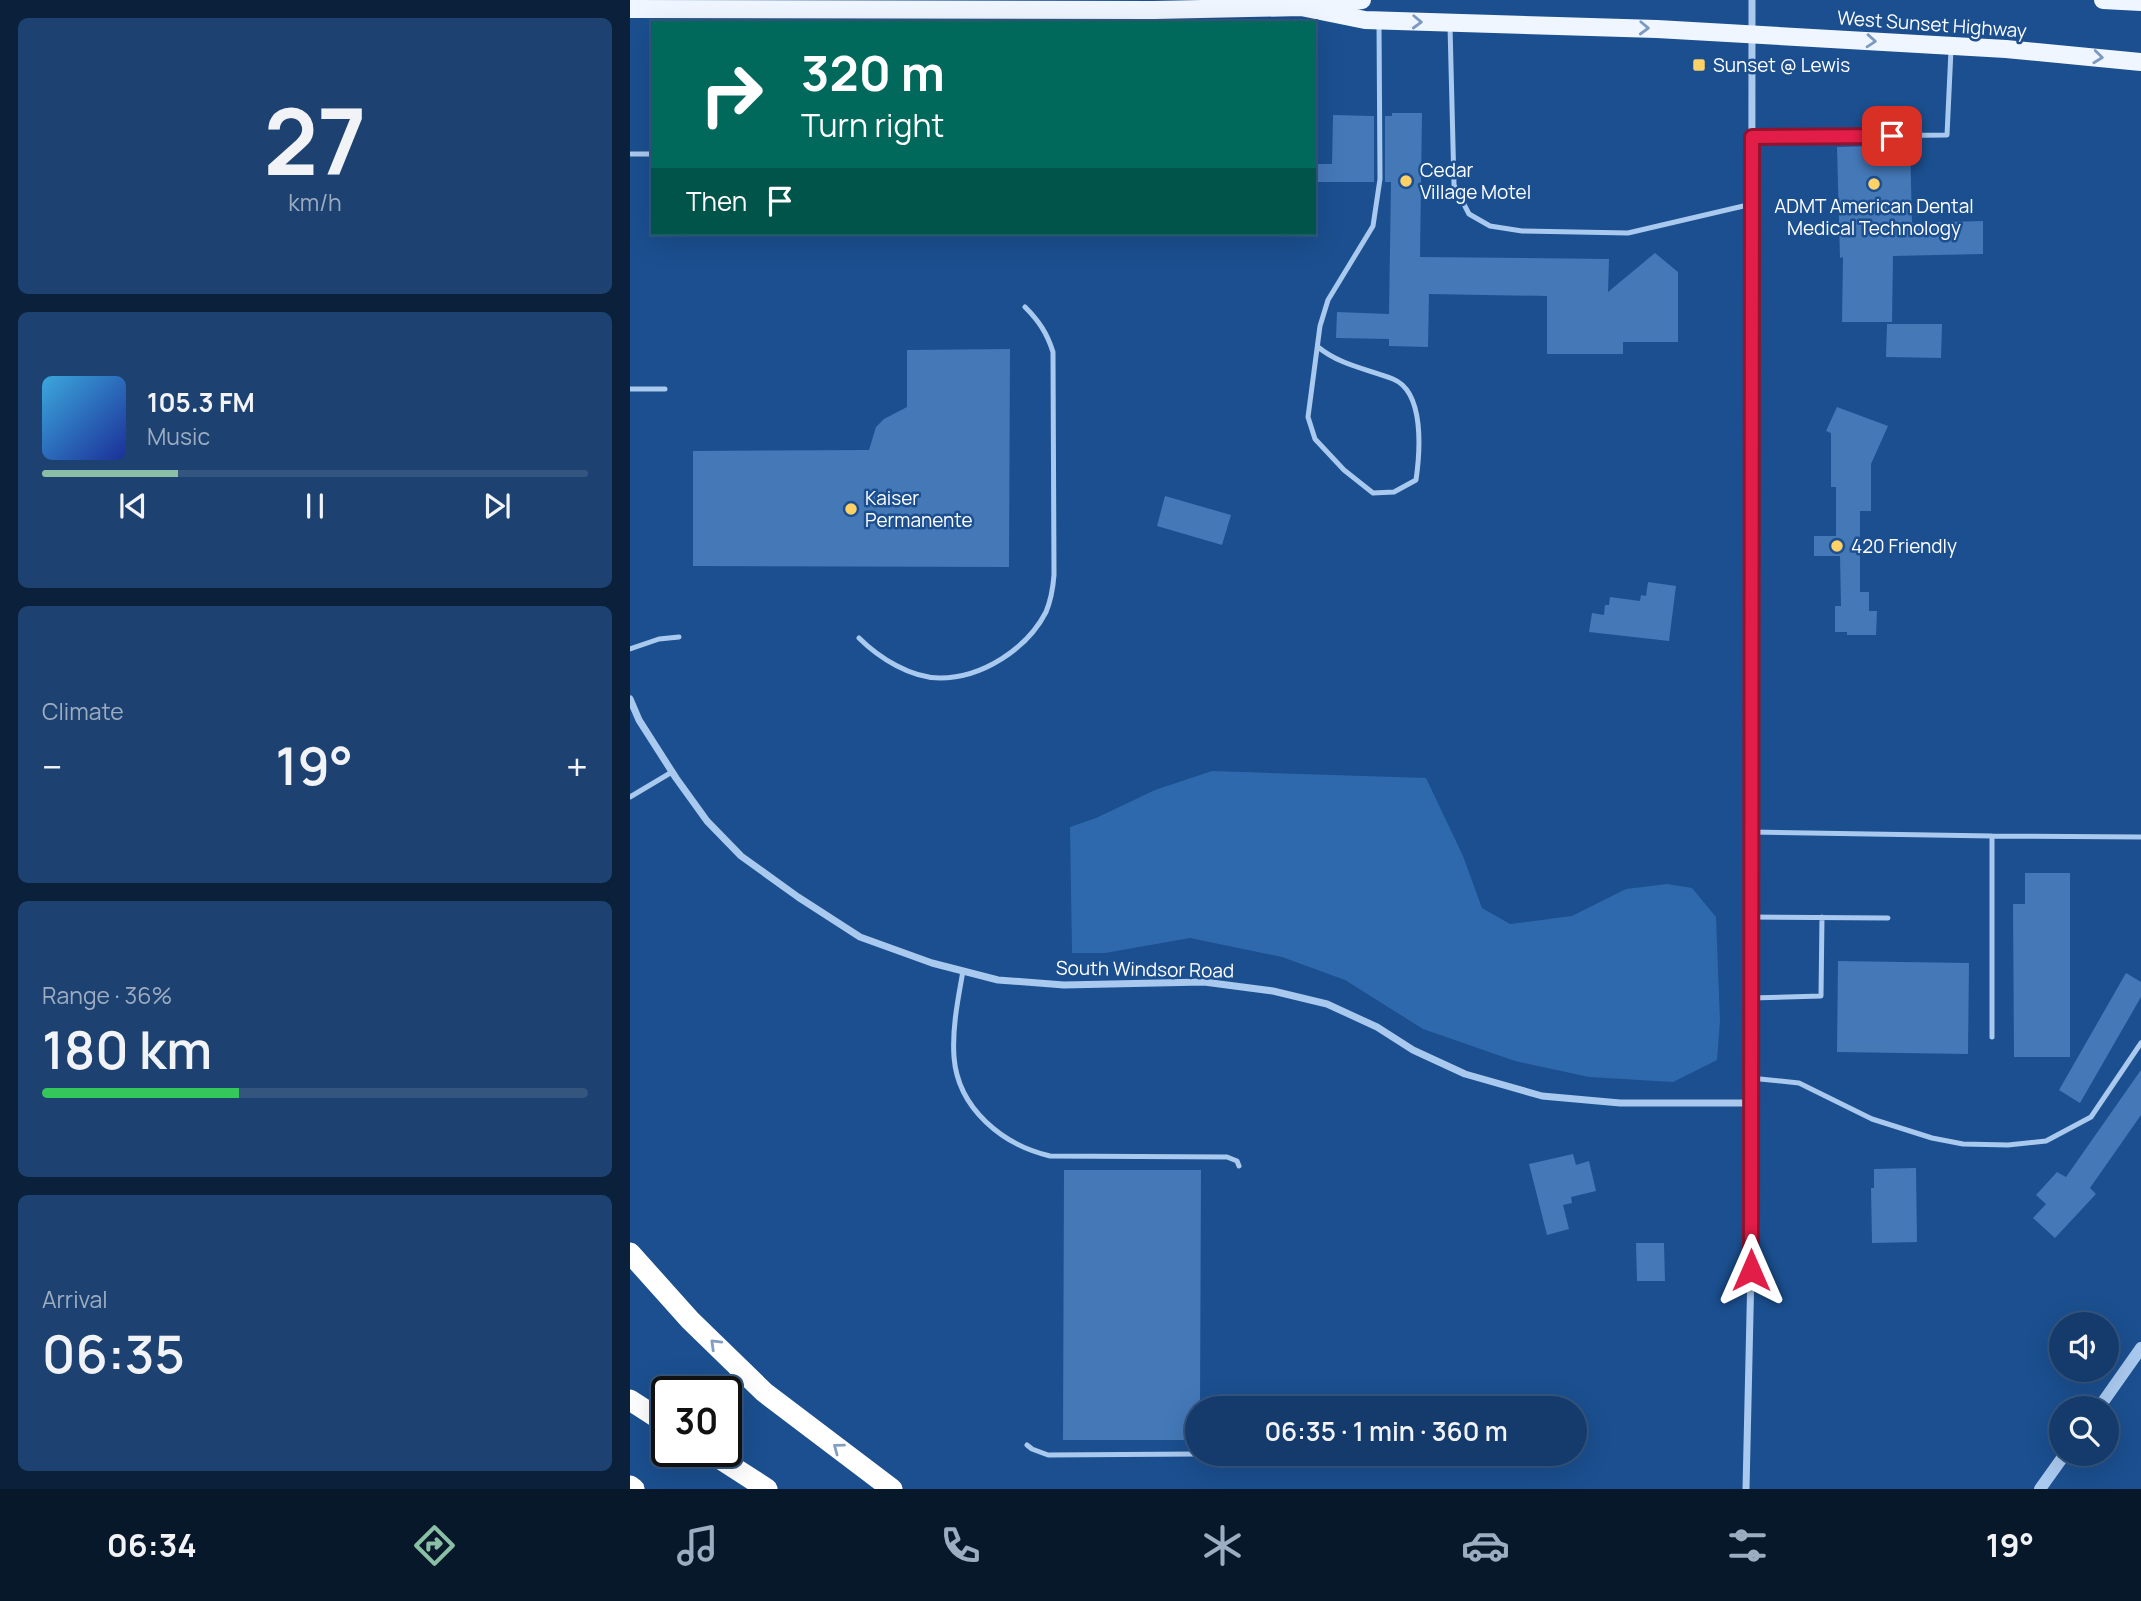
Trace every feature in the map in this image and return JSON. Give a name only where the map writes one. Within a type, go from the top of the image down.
[{"type":"highway","points":[[630,1252],[691,1320],[764,1391],[892,1489]]},
{"type":"highway","points":[[630,1400],[651,1414]]},
{"type":"highway","points":[[733,1467],[767,1489]]},
{"type":"highway","points":[[630,1486],[634,1489]]},
{"type":"main road","name":"West Sunset Highway","points":[[630,9],[1154,5],[1301,7],[1362,0]]},
{"type":"main road","points":[[2103,0],[2141,2]]},
{"type":"main road","name":"West Sunset Highway","points":[[1301,7],[1365,20],[1657,29],[1951,46],[2141,62]]},
{"type":"street","points":[[1746,1489],[1751,1270],[1752,0]]},
{"type":"street","name":"South Windsor Road","points":[[630,699],[639,720],[672,772],[707,821],[741,856],[860,937],[932,963],[998,980],[1064,985],[1204,982],[1273,991],[1327,1004],[1377,1027],[1413,1050],[1465,1074],[1542,1096],[1620,1103],[1750,1103]]},
{"type":"street","points":[[2107,1396],[2141,1348]]},
{"type":"street","points":[[2040,1489],[2056,1466]]},
{"type":"lane","points":[[1318,347],[1330,357],[1397,380],[1414,400],[1420,450],[1416,480],[1394,492],[1373,493],[1344,470],[1315,439],[1308,417],[1318,347],[1328,300],[1373,226],[1380,179],[1379,20]]},
{"type":"lane","points":[[1450,23],[1454,185],[1469,214],[1490,226],[1522,231],[1628,233],[1752,204]]},
{"type":"lane","points":[[1752,137],[1947,135],[1951,46]]},
{"type":"lane","points":[[630,154],[651,154]]},
{"type":"lane","points":[[859,638],[870,649],[919,674],[938,678],[961,676],[979,671],[1013,651],[1033,632],[1045,612],[1052,596],[1054,575],[1053,352],[1048,335],[1026,307]]},
{"type":"lane","points":[[630,389],[665,389]]},
{"type":"lane","points":[[630,649],[659,639],[679,638]]},
{"type":"lane","points":[[630,797],[672,772]]},
{"type":"lane","points":[[1751,832],[2141,837]]},
{"type":"lane","points":[[1992,836],[1992,1037]]},
{"type":"lane","points":[[1750,917],[1888,918]]},
{"type":"lane","points":[[1750,998],[1821,996],[1822,917]]},
{"type":"lane","points":[[963,971],[955,1016],[954,1060],[967,1098],[981,1118],[995,1131],[1030,1151],[1050,1156],[1227,1157],[1237,1161],[1239,1166]]},
{"type":"lane","points":[[1750,1078],[1799,1083],[1872,1119],[1932,1138],[1963,1144],[2008,1145],[2046,1141],[2091,1116],[2141,1043]]},
{"type":"lane","points":[[1027,1445],[1048,1454],[1185,1454]]},
{"type":"shaded area","points":[[1212,771],[1426,778],[1463,856],[1482,908],[1510,924],[1572,916],[1626,889],[1667,884],[1692,888],[1716,917],[1720,1021],[1717,1060],[1673,1082],[1589,1077],[1515,1061],[1423,1029],[1345,980],[1282,957],[1190,938],[1105,953],[1072,953],[1070,827],[1096,818],[1155,790]]},
{"type":"building","points":[[1392,113],[1422,113],[1420,257],[1609,259],[1608,292],[1655,253],[1678,272],[1678,342],[1623,342],[1623,354],[1547,354],[1547,296],[1429,294],[1428,347],[1389,346],[1389,339],[1336,338],[1337,312],[1389,314],[1391,182],[1385,182],[1385,116],[1392,116]]},
{"type":"building","points":[[1333,115],[1374,116],[1374,182],[1316,182],[1316,164],[1332,164]]},
{"type":"building","name":"ADMT American Dental Medical Technology","points":[[1910,145],[1912,223],[1983,221],[1983,254],[1893,256],[1892,322],[1842,322],[1843,257],[1840,258],[1837,147]]},
{"type":"building","points":[[1887,324],[1942,324],[1941,358],[1886,357]]},
{"type":"building","name":"Kaiser Permanente","points":[[1010,349],[1009,567],[693,566],[693,451],[869,450],[876,427],[884,419],[907,407],[907,350]]},
{"type":"building","points":[[1837,407],[1888,426],[1871,464],[1871,511],[1860,511],[1860,592],[1869,592],[1869,611],[1877,611],[1876,635],[1847,635],[1847,632],[1835,632],[1835,606],[1841,606],[1840,556],[1814,556],[1814,536],[1836,536],[1836,487],[1831,487],[1831,433],[1826,431]]},
{"type":"building","points":[[1165,496],[1231,515],[1222,545],[1157,526]]},
{"type":"building","points":[[1648,582],[1676,586],[1669,641],[1589,632],[1592,613],[1604,615],[1605,605],[1609,605],[1610,597],[1640,601],[1641,595],[1646,596]]},
{"type":"building","points":[[2025,873],[2070,873],[2070,1057],[2014,1057],[2013,904],[2025,904]]},
{"type":"building","points":[[1838,961],[1969,963],[1968,1054],[1837,1052]]},
{"type":"building","points":[[2126,973],[2141,982],[2141,997],[2080,1103],[2059,1090]]},
{"type":"building","points":[[2141,1070],[2141,1115],[2090,1188],[2096,1194],[2055,1238],[2033,1218],[2046,1204],[2036,1195],[2057,1172],[2066,1177]]},
{"type":"building","points":[[1573,1154],[1576,1165],[1589,1161],[1596,1191],[1571,1197],[1572,1203],[1563,1205],[1569,1229],[1547,1235],[1529,1164]]},
{"type":"building","points":[[1916,1168],[1917,1242],[1872,1243],[1871,1188],[1874,1188],[1874,1169]]},
{"type":"building","points":[[1064,1170],[1201,1170],[1200,1396],[1185,1396],[1185,1440],[1063,1440]]},
{"type":"building","points":[[1636,1243],[1664,1243],[1665,1281],[1637,1281]]},
{"type":"place","name":"Sunset @ Lewis","points":[[1699,65]]},
{"type":"place","name":"Cedar Village Motel","points":[[1406,181]]},
{"type":"place","name":"ADMT American Dental Medical Technology","points":[[1874,184]]},
{"type":"place","name":"Kaiser Permanente","points":[[851,509]]},
{"type":"place","name":"420 Friendly","points":[[1837,546]]},
{"type":"route","points":[[1751,1270],[1752,137],[1892,136]]}]
